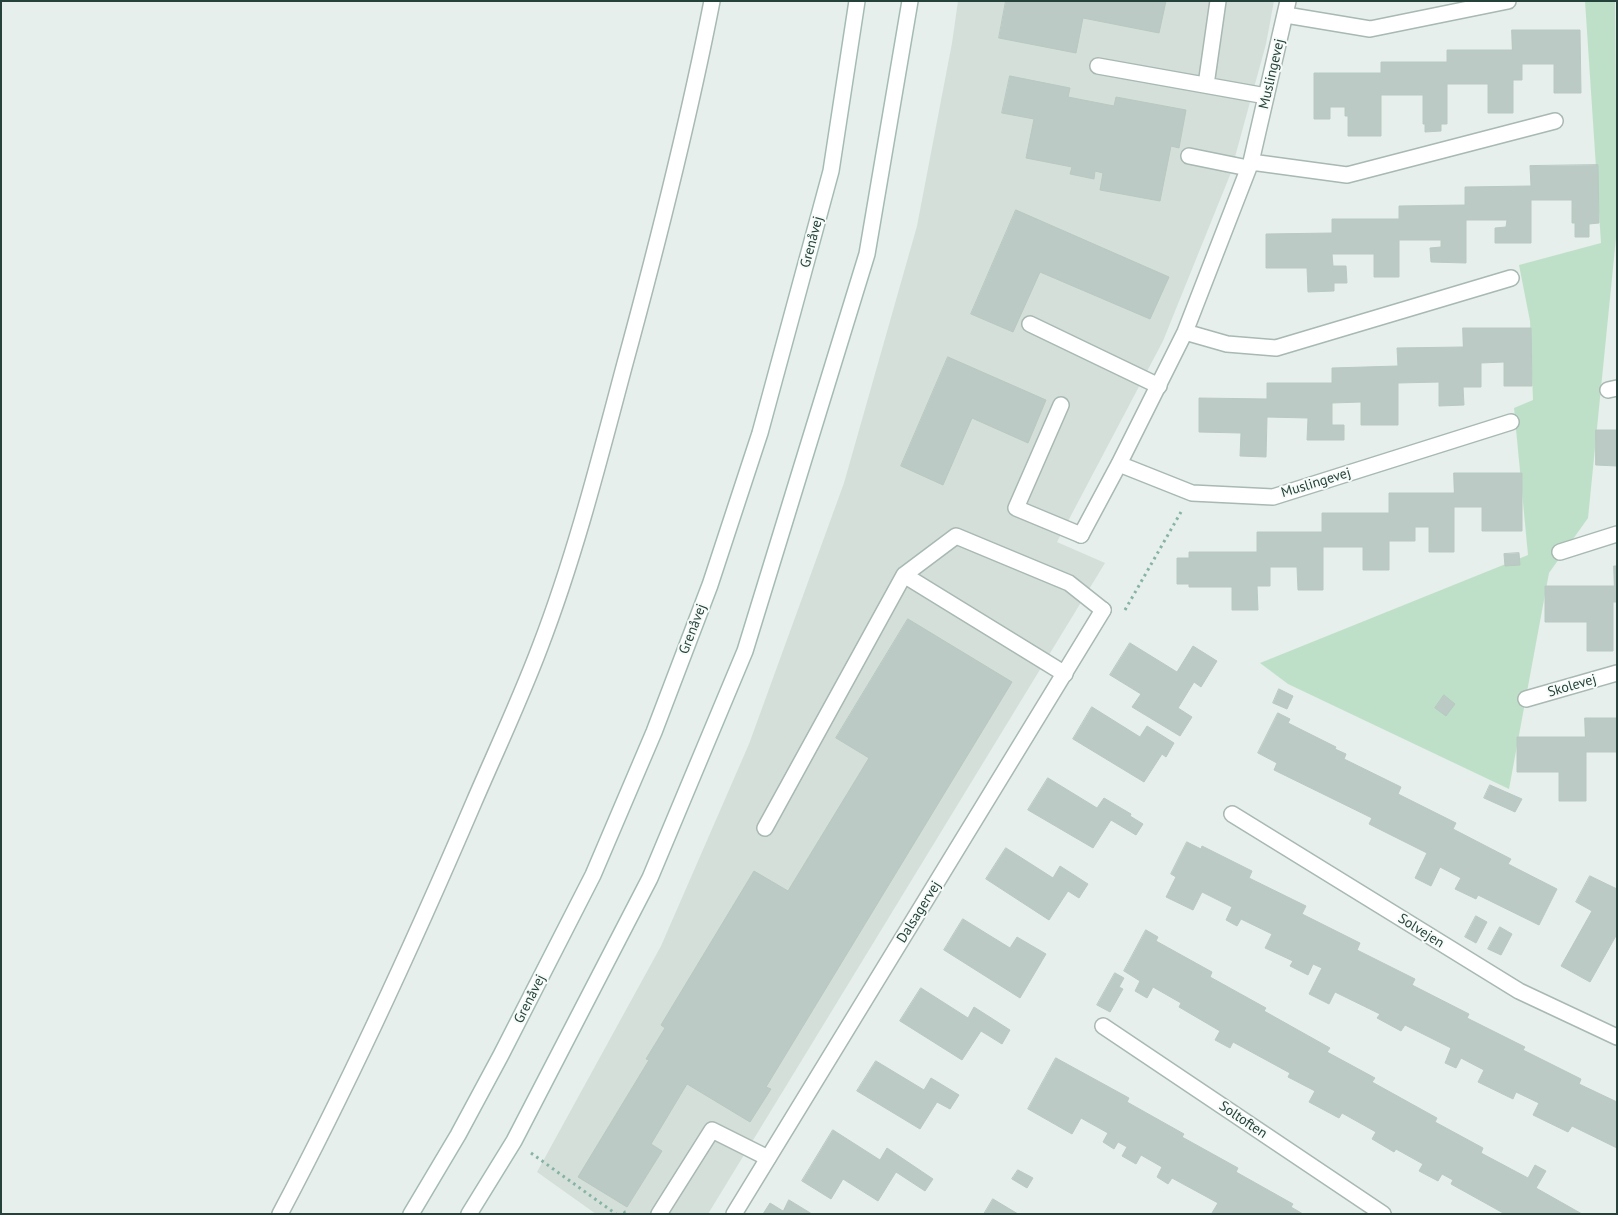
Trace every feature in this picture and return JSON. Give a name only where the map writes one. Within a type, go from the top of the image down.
[{"type":"street","points":[[280,1214],[308,1161],[420,928],[543,640],[568,567],[594,479],[636,323],[676,166],[712,1]]},
{"type":"street","name":"Grenåvej","points":[[411,1214],[458,1135],[502,1055],[592,875],[654,732],[710,585],[760,433],[831,170],[857,1]]},
{"type":"street","points":[[469,1214],[514,1141],[650,878],[745,651],[867,254],[910,1]]},
{"type":"street","points":[[1206,85],[1218,1]]},
{"type":"street","name":"Muslingevej","points":[[1062,404],[1016,508],[1082,535],[1185,332],[1250,165],[1287,8],[1370,30],[1508,1]]},
{"type":"street","points":[[1098,66],[1266,96]]},
{"type":"street","points":[[1189,156],[1250,165],[1347,175],[1555,121]]},
{"type":"street","points":[[1185,332],[1227,344],[1276,348],[1511,278]]},
{"type":"street","points":[[1030,324],[1159,386]]},
{"type":"street","name":"Muslingevej","points":[[1119,464],[1192,493],[1273,497],[1511,422]]},
{"type":"street","points":[[1560,552],[1617,534]]},
{"type":"street","points":[[765,828],[904,575],[956,536],[1069,583],[1103,610]]},
{"type":"street","points":[[904,575],[1065,674]]},
{"type":"street","name":"Dalsagervej","points":[[734,1214],[1103,610]]},
{"type":"street","name":"Skolevej","points":[[1526,699],[1617,673]]},
{"type":"street","name":"Solvejen","points":[[1232,814],[1519,991],[1617,1037]]},
{"type":"street","name":"Soltoften","points":[[1103,1026],[1384,1214]]},
{"type":"street","points":[[659,1214],[712,1130],[768,1158]]},
{"type":"path","points":[[1103,610],[1125,612],[1192,493]]},
{"type":"path","points":[[514,1141],[616,1214]]},
{"type":"path","points":[[624,1214],[626,1212],[629,1214]]},
{"type":"shaded area","points":[[958,1],[1274,1],[1266,44],[1230,175],[1163,341],[1057,542],[1105,563],[708,1214],[596,1214],[537,1172],[661,946],[749,744],[844,483],[917,226],[952,43]]},
{"type":"green space","points":[[1585,1],[1615,1],[1617,228],[1588,518],[1549,573],[1509,789],[1288,684],[1260,663],[1528,555],[1514,408],[1533,400],[1530,321],[1519,265],[1601,243]]},
{"type":"building","points":[[1006,1],[1166,1],[1159,33],[1083,18],[1076,53],[999,38]]},
{"type":"building","points":[[1512,30],[1580,30],[1581,93],[1554,93],[1554,64],[1522,64],[1522,80],[1513,80],[1513,113],[1488,113],[1488,84],[1447,84],[1447,124],[1441,124],[1441,131],[1425,132],[1425,124],[1423,124],[1423,95],[1381,95],[1381,136],[1348,136],[1348,116],[1345,116],[1345,107],[1330,107],[1330,119],[1314,119],[1314,73],[1381,73],[1381,62],[1447,62],[1447,50],[1512,50]]},
{"type":"building","points":[[1010,76],[1070,88],[1068,97],[1114,106],[1116,97],[1186,110],[1179,148],[1171,146],[1160,201],[1100,190],[1103,173],[1095,171],[1094,179],[1070,174],[1072,167],[1026,158],[1034,119],[1002,113]]},
{"type":"building","points":[[1598,165],[1599,223],[1589,224],[1589,237],[1575,237],[1575,223],[1572,223],[1572,200],[1531,200],[1531,243],[1495,243],[1495,228],[1506,227],[1507,220],[1466,220],[1466,263],[1431,262],[1430,248],[1441,247],[1441,240],[1399,240],[1399,277],[1374,277],[1374,254],[1332,254],[1333,266],[1346,266],[1347,283],[1334,283],[1334,291],[1308,292],[1307,268],[1266,268],[1266,234],[1332,233],[1332,219],[1399,219],[1399,206],[1465,205],[1465,187],[1531,186],[1530,166]]},
{"type":"building","points":[[1016,210],[1169,277],[1150,319],[1040,272],[1013,332],[971,314]]},
{"type":"building","points":[[1463,328],[1531,328],[1532,386],[1504,386],[1504,362],[1481,363],[1481,387],[1463,387],[1464,405],[1439,406],[1439,382],[1398,383],[1398,425],[1361,425],[1361,402],[1332,403],[1332,425],[1344,425],[1344,440],[1307,440],[1308,418],[1267,417],[1266,457],[1240,456],[1241,433],[1199,432],[1199,398],[1267,399],[1267,383],[1332,383],[1332,368],[1398,366],[1397,348],[1463,347]]},
{"type":"building","points":[[948,357],[1046,400],[1028,443],[972,418],[943,485],[901,466]]},
{"type":"building","points":[[1596,430],[1617,430],[1617,466],[1596,465]]},
{"type":"building","points":[[1454,473],[1522,473],[1522,531],[1482,531],[1482,507],[1454,507],[1454,552],[1429,552],[1429,527],[1415,527],[1415,541],[1389,541],[1389,570],[1363,570],[1363,547],[1323,547],[1323,590],[1298,590],[1297,567],[1270,567],[1270,586],[1257,586],[1258,610],[1232,610],[1232,587],[1189,587],[1189,584],[1177,584],[1177,558],[1189,558],[1189,552],[1257,552],[1257,532],[1322,532],[1322,513],[1389,513],[1389,493],[1454,493]]},
{"type":"building","points":[[1519,553],[1520,565],[1505,566],[1504,554]]},
{"type":"building","points":[[1614,566],[1617,566],[1617,602],[1613,602],[1613,651],[1587,651],[1587,622],[1545,622],[1545,586],[1614,586]]},
{"type":"building","points":[[908,619],[1012,682],[766,1087],[771,1089],[750,1122],[687,1084],[651,1144],[662,1151],[627,1207],[578,1177],[649,1060],[646,1059],[665,1028],[661,1025],[754,871],[788,891],[869,758],[836,738]]},
{"type":"building","points":[[1130,643],[1177,672],[1193,646],[1217,661],[1201,687],[1194,682],[1178,708],[1192,717],[1180,736],[1132,707],[1141,694],[1110,675]]},
{"type":"building","points":[[1279,689],[1293,696],[1287,709],[1273,703]]},
{"type":"building","points":[[1444,695],[1455,704],[1446,716],[1435,708]]},
{"type":"building","points":[[1092,707],[1140,737],[1147,726],[1174,743],[1166,757],[1162,754],[1144,782],[1073,739]]},
{"type":"building","points":[[1278,713],[1290,719],[1288,723],[1336,747],[1335,749],[1346,754],[1344,759],[1401,787],[1398,794],[1456,823],[1453,829],[1511,859],[1508,864],[1557,889],[1539,925],[1478,895],[1476,899],[1455,889],[1461,878],[1440,867],[1431,886],[1415,878],[1427,853],[1369,824],[1372,818],[1274,770],[1277,763],[1258,753]]},
{"type":"building","points":[[1585,718],[1617,718],[1617,752],[1586,752],[1586,801],[1559,801],[1559,772],[1517,772],[1517,737],[1585,737]]},
{"type":"building","points":[[1048,778],[1097,808],[1104,798],[1131,814],[1130,816],[1143,824],[1136,835],[1111,820],[1093,848],[1028,810]]},
{"type":"building","points":[[1490,785],[1522,799],[1515,812],[1484,798]]},
{"type":"building","points":[[1187,842],[1201,849],[1202,846],[1252,871],[1249,878],[1306,906],[1302,914],[1360,943],[1357,950],[1415,979],[1412,985],[1469,1014],[1467,1018],[1525,1047],[1523,1050],[1581,1079],[1579,1084],[1617,1102],[1617,1148],[1572,1126],[1568,1132],[1533,1115],[1539,1103],[1516,1092],[1513,1099],[1478,1082],[1484,1070],[1461,1058],[1456,1068],[1445,1063],[1451,1048],[1405,1025],[1401,1031],[1377,1018],[1380,1014],[1335,992],[1329,1004],[1309,994],[1322,968],[1313,964],[1308,975],[1290,966],[1293,961],[1265,948],[1272,934],[1241,919],[1237,926],[1226,920],[1232,907],[1202,892],[1193,910],[1166,897],[1176,877],[1171,874]]},
{"type":"building","points":[[1006,848],[1053,878],[1060,866],[1088,884],[1079,898],[1068,891],[1049,920],[986,879]]},
{"type":"building","points":[[1590,876],[1617,889],[1617,934],[1590,982],[1561,966],[1592,911],[1576,902]]},
{"type":"building","points":[[1476,916],[1487,922],[1476,943],[1465,937]]},
{"type":"building","points":[[963,919],[1010,948],[1017,937],[1046,954],[1020,998],[944,950]]},
{"type":"building","points":[[1500,927],[1512,934],[1501,955],[1488,949]]},
{"type":"building","points":[[1146,930],[1158,937],[1156,941],[1212,972],[1210,977],[1266,1008],[1264,1011],[1330,1048],[1327,1052],[1375,1078],[1372,1082],[1437,1118],[1435,1122],[1483,1148],[1481,1153],[1528,1178],[1535,1165],[1546,1171],[1536,1188],[1582,1214],[1505,1214],[1451,1184],[1453,1180],[1442,1174],[1438,1181],[1419,1171],[1423,1164],[1396,1149],[1394,1152],[1372,1139],[1376,1132],[1342,1113],[1339,1118],[1309,1102],[1315,1091],[1288,1077],[1290,1073],[1233,1042],[1230,1048],[1215,1040],[1220,1031],[1179,1007],[1181,1003],[1153,987],[1147,998],[1135,991],[1140,981],[1124,971]]},
{"type":"building","points":[[1115,973],[1124,978],[1119,987],[1123,989],[1110,1012],[1097,1005]]},
{"type":"building","points":[[921,988],[968,1018],[974,1007],[1010,1030],[1002,1044],[981,1031],[962,1060],[900,1021]]},
{"type":"building","points":[[1056,1058],[1129,1098],[1127,1102],[1184,1134],[1182,1137],[1238,1168],[1236,1172],[1293,1204],[1291,1207],[1303,1214],[1214,1214],[1212,1213],[1218,1203],[1172,1178],[1168,1184],[1157,1177],[1162,1167],[1141,1155],[1136,1164],[1122,1156],[1127,1147],[1118,1142],[1114,1149],[1103,1142],[1108,1133],[1081,1118],[1072,1134],[1028,1109]]},
{"type":"building","points":[[876,1061],[924,1090],[931,1078],[959,1095],[950,1109],[937,1102],[920,1129],[857,1091]]},
{"type":"building","points":[[833,1130],[880,1160],[887,1148],[933,1179],[925,1191],[896,1172],[878,1201],[843,1179],[831,1199],[802,1181]]},
{"type":"building","points":[[1018,1170],[1033,1178],[1027,1188],[1012,1179]]},
{"type":"building","points":[[993,1199],[1018,1214],[984,1214]]},
{"type":"building","points":[[789,1200],[812,1214],[763,1214],[770,1203],[783,1211]]}]
